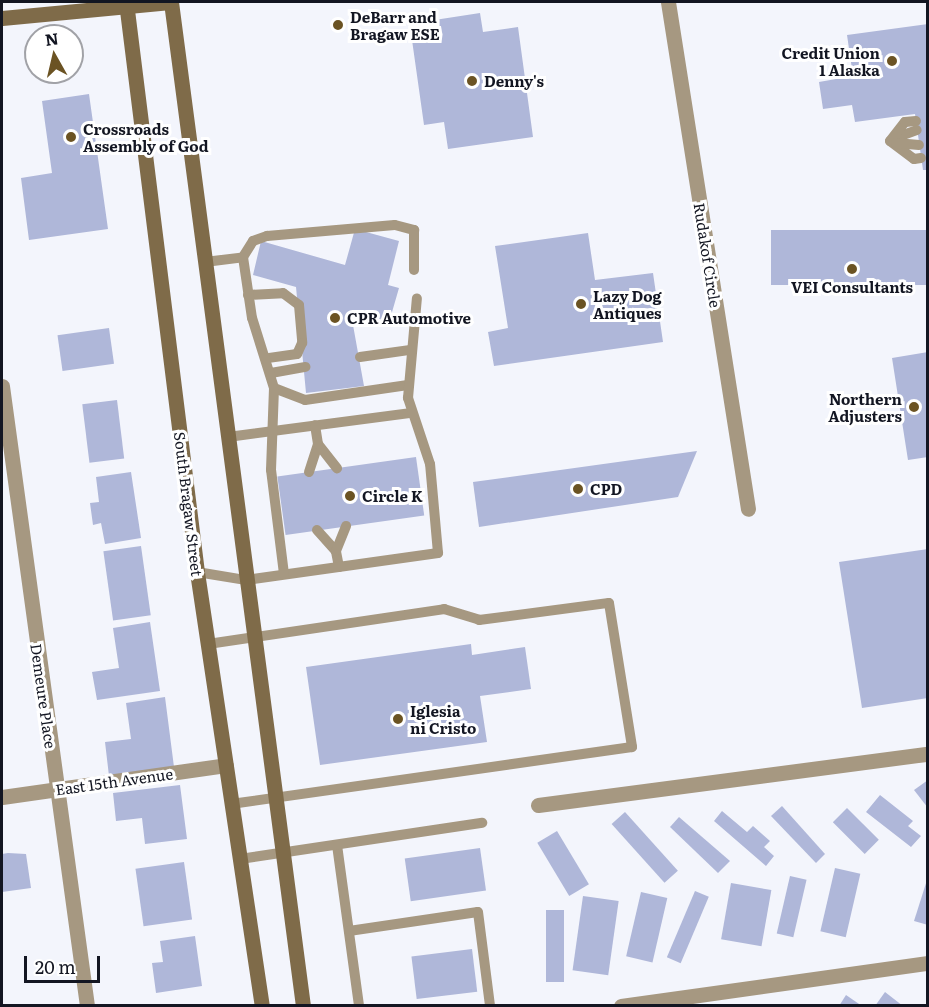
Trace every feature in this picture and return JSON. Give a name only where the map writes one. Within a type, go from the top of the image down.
[{"type":"main road","points":[[2,18],[126,4],[170,2],[303,1005]]},
{"type":"main road","name":"South Bragaw Street","points":[[126,4],[197,572],[262,1005]]},
{"type":"street","name":"Rudakof Circle","points":[[668,2],[748,509]]},
{"type":"street","name":"Demeure Place","points":[[2,386],[87,1005]]},
{"type":"street","points":[[538,806],[927,754]]},
{"type":"street","name":"East 15th Avenue","points":[[2,797],[226,765]]},
{"type":"street","points":[[621,1005],[927,963]]},
{"type":"lane","points":[[890,141],[916,125]]},
{"type":"lane","points":[[890,141],[919,145]]},
{"type":"lane","points":[[890,141],[914,159],[921,158]]},
{"type":"lane","points":[[284,574],[271,470],[277,431],[274,388],[269,358],[257,340],[243,257],[254,241],[267,236],[395,225],[414,230],[414,270]]},
{"type":"lane","points":[[205,262],[243,257]]},
{"type":"lane","points":[[248,295],[283,293],[299,305],[302,343],[297,354],[269,358]]},
{"type":"lane","points":[[197,572],[246,580],[438,553],[430,464],[411,413],[408,385],[409,350],[417,298]]},
{"type":"lane","points":[[360,357],[409,350]]},
{"type":"lane","points":[[272,373],[305,367]]},
{"type":"lane","points":[[274,388],[305,400],[408,385]]},
{"type":"lane","points":[[228,437],[411,413]]},
{"type":"lane","points":[[309,472],[318,444],[315,425]]},
{"type":"lane","points":[[318,444],[337,468]]},
{"type":"lane","points":[[336,551],[346,526]]},
{"type":"lane","points":[[317,530],[336,551],[339,567]]},
{"type":"lane","points":[[208,644],[444,609],[479,620],[609,603],[632,747],[231,804]]},
{"type":"lane","points":[[240,859],[482,823]]},
{"type":"lane","points":[[337,845],[359,1005]]},
{"type":"lane","points":[[349,931],[478,912],[490,1005]]},
{"type":"building","name":"Denny's","points":[[480,13],[483,32],[518,27],[533,137],[448,149],[444,122],[424,125],[412,40],[430,37],[428,21]]},
{"type":"building","points":[[928,24],[928,170],[923,170],[915,114],[855,122],[852,105],[823,109],[819,82],[853,76],[847,35]]},
{"type":"building","name":"Crossroads Assembly of God","points":[[89,94],[108,229],[29,240],[21,178],[52,173],[42,101]]},
{"type":"building","points":[[355,229],[399,241],[388,285],[399,288],[388,326],[353,325],[364,386],[306,393],[296,287],[253,275],[261,241],[345,265]]},
{"type":"building","name":"VEI Consultants","points":[[771,230],[928,230],[928,285],[771,285]]},
{"type":"building","name":"Lazy Dog Antiques","points":[[588,233],[595,280],[653,273],[663,342],[494,366],[488,332],[508,328],[495,246]]},
{"type":"building","points":[[109,328],[114,364],[63,371],[58,335]]},
{"type":"building","name":"Northern Adjusters","points":[[928,352],[928,457],[908,460],[892,358]]},
{"type":"building","points":[[117,400],[124,459],[89,463],[82,404]]},
{"type":"building","name":"CPD","points":[[697,451],[678,497],[479,527],[473,482]]},
{"type":"building","name":"Circle K","points":[[416,457],[424,515],[286,535],[277,476]]},
{"type":"building","points":[[131,472],[141,538],[105,544],[101,523],[93,525],[90,503],[99,502],[96,477]]},
{"type":"building","points":[[141,546],[151,615],[113,621],[103,551]]},
{"type":"building","points":[[928,549],[928,698],[862,708],[839,562]]},
{"type":"building","points":[[150,622],[160,691],[97,700],[92,672],[119,668],[113,628]]},
{"type":"building","name":"Iglesia ni Cristo","points":[[471,644],[472,655],[525,647],[531,689],[480,696],[487,742],[320,765],[306,667]]},
{"type":"building","points":[[165,697],[174,767],[109,776],[105,742],[131,739],[126,703]]},
{"type":"building","points":[[928,780],[928,808],[914,790]]},
{"type":"building","points":[[180,785],[187,839],[145,844],[142,818],[116,821],[113,793]]},
{"type":"building","points":[[880,795],[913,821],[908,826],[921,836],[911,847],[866,812]]},
{"type":"building","points":[[782,806],[825,854],[816,863],[771,816]]},
{"type":"building","points":[[847,808],[879,840],[865,854],[833,822]]},
{"type":"building","points":[[722,811],[747,832],[753,826],[770,841],[764,847],[774,856],[766,866],[714,821]]},
{"type":"building","points":[[625,812],[678,871],[664,883],[612,824]]},
{"type":"building","points":[[679,817],[730,861],[718,873],[670,827]]},
{"type":"building","points":[[557,831],[589,884],[569,896],[537,843]]},
{"type":"building","points":[[480,848],[486,891],[411,901],[405,859]]},
{"type":"building","points":[[2,854],[26,854],[31,888],[2,892]]},
{"type":"building","points":[[184,862],[192,919],[144,926],[135,869]]},
{"type":"building","points":[[835,868],[860,874],[846,937],[820,931]]},
{"type":"building","points":[[790,876],[807,880],[793,937],[777,933]]},
{"type":"building","points":[[928,880],[928,925],[914,921]]},
{"type":"building","points":[[731,883],[771,890],[761,946],[721,939]]},
{"type":"building","points":[[695,891],[709,897],[681,963],[667,957]]},
{"type":"building","points":[[641,892],[667,898],[652,962],[626,956]]},
{"type":"building","points":[[583,896],[619,901],[608,975],[573,970]]},
{"type":"building","points":[[546,910],[564,910],[564,982],[546,982]]},
{"type":"building","points":[[195,936],[202,986],[156,993],[152,963],[163,962],[160,941]]},
{"type":"building","points":[[472,949],[477,992],[417,999],[411,956]]},
{"type":"building","points":[[885,992],[903,1006],[875,1006]]},
{"type":"building","points":[[846,995],[862,1006],[839,1006]]},
{"type":"place","name":"DeBarr and Bragaw ESE","points":[[338,25]]},
{"type":"place","name":"Credit Union 1 Alaska","points":[[892,61]]},
{"type":"place","name":"Denny's","points":[[472,81]]},
{"type":"place","name":"Crossroads Assembly of God","points":[[71,137]]},
{"type":"place","name":"VEI Consultants","points":[[852,269]]},
{"type":"place","name":"Lazy Dog Antiques","points":[[581,304]]},
{"type":"place","name":"CPR Automotive","points":[[335,318]]},
{"type":"place","name":"Northern Adjusters","points":[[914,407]]},
{"type":"place","name":"CPD","points":[[578,489]]},
{"type":"place","name":"Circle K","points":[[350,496]]},
{"type":"place","name":"Iglesia ni Cristo","points":[[398,719]]}]
